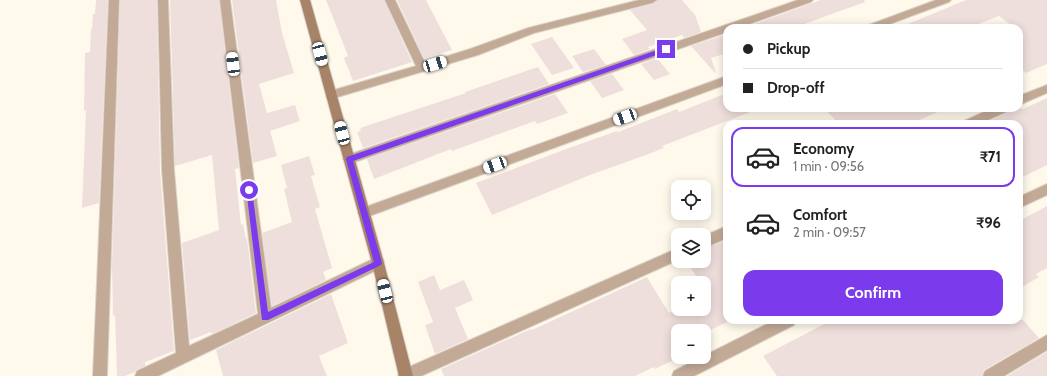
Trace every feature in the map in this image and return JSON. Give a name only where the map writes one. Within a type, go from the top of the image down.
[{"type":"street","points":[[100,376],[114,0]]},
{"type":"street","points":[[163,0],[168,170],[183,356]]},
{"type":"street","points":[[225,0],[265,317]]},
{"type":"street","points":[[305,0],[378,263],[406,376],[671,257]]},
{"type":"street","points":[[390,0],[422,68]]},
{"type":"street","points":[[331,95],[474,52],[532,30],[623,3],[652,0]]},
{"type":"street","points":[[739,24],[808,0]]},
{"type":"street","points":[[880,24],[946,0]]},
{"type":"street","points":[[349,159],[723,29]]},
{"type":"street","points":[[364,213],[723,81]]},
{"type":"street","points":[[1023,99],[1047,89]]},
{"type":"street","points":[[977,120],[995,112]]},
{"type":"street","points":[[1023,201],[1047,189]]},
{"type":"street","points":[[711,239],[723,234]]},
{"type":"street","points":[[142,376],[378,263]]},
{"type":"street","points":[[679,376],[781,324]]},
{"type":"street","points":[[990,376],[1047,342]]},
{"type":"building","points":[[96,0],[108,0],[99,203],[82,208],[86,110],[84,111],[85,53],[90,52],[91,29],[93,14],[95,14]]},
{"type":"building","points":[[120,0],[157,0],[160,170],[174,351],[145,362],[145,366],[125,376],[117,376],[115,315],[113,316],[112,264]]},
{"type":"building","points":[[170,0],[219,0],[239,168],[235,169],[241,225],[243,224],[246,239],[247,238],[256,313],[212,334],[211,332],[190,340],[182,243],[219,230],[212,155],[175,166]]},
{"type":"building","points":[[232,0],[276,0],[282,33],[294,73],[259,84],[267,113],[295,105],[300,121],[270,131],[277,156],[253,163]]},
{"type":"building","points":[[326,0],[384,0],[412,62],[353,81],[344,58],[348,56]]},
{"type":"building","points":[[397,0],[426,0],[452,50],[424,58]]},
{"type":"building","points":[[658,0],[682,0],[695,15],[701,32],[684,38],[682,35],[648,47],[650,49],[634,55],[622,39],[647,30],[630,10],[652,4]]},
{"type":"building","points":[[821,0],[864,0],[865,2],[804,24],[755,24]]},
{"type":"building","points":[[966,0],[1047,0],[1047,64],[1026,73],[1023,70],[1023,24],[1010,24],[999,16],[978,24],[908,24]]},
{"type":"building","points":[[723,35],[723,54],[711,58],[716,72],[715,73],[691,46]]},
{"type":"building","points":[[552,37],[574,68],[552,75],[531,44]]},
{"type":"building","points":[[594,49],[606,65],[583,72],[572,56]]},
{"type":"building","points":[[657,58],[670,74],[654,80],[641,64]]},
{"type":"building","points":[[538,67],[549,84],[363,148],[357,132],[361,131],[360,128],[466,93],[465,92]]},
{"type":"building","points":[[612,74],[624,90],[602,98],[590,81]]},
{"type":"building","points":[[555,94],[568,113],[537,124],[535,121],[452,151],[451,149],[374,179],[367,159]]},
{"type":"building","points":[[723,95],[723,112],[750,112],[729,120],[723,120],[723,122],[662,146],[664,148],[590,175],[492,215],[476,183],[677,109],[679,112]]},
{"type":"building","points":[[1047,98],[1047,165],[1023,177],[1023,120],[992,120],[1008,112],[1023,112],[1023,109]]},
{"type":"building","points":[[828,112],[938,112],[919,120],[835,120]]},
{"type":"building","points":[[309,156],[315,175],[311,176],[320,207],[315,209],[332,268],[323,272],[326,280],[272,306],[262,233],[292,222],[284,189],[287,188],[281,165]]},
{"type":"building","points":[[1047,206],[1047,268],[1036,274],[1039,277],[1023,287],[1023,219]]},
{"type":"building","points":[[723,242],[723,324],[711,330],[711,324],[671,324],[671,361],[655,369],[654,367],[635,376],[444,376],[441,369],[531,329],[532,330],[647,277],[669,313],[671,312],[671,316],[711,316],[711,276],[696,276],[691,268],[711,268],[711,246]]},
{"type":"building","points":[[434,275],[440,290],[464,280],[473,300],[455,308],[468,339],[435,354],[425,325],[433,322],[418,282]]},
{"type":"building","points":[[331,294],[348,343],[319,356],[327,376],[223,376],[216,350]]},
{"type":"building","points":[[1023,320],[1039,338],[984,370],[982,376],[777,376],[763,356],[824,324],[1023,324]]},
{"type":"building","points":[[1047,352],[1047,376],[1007,376]]},
{"type":"route","points":[[249,190],[265,317],[378,263],[349,159],[666,49]]}]
